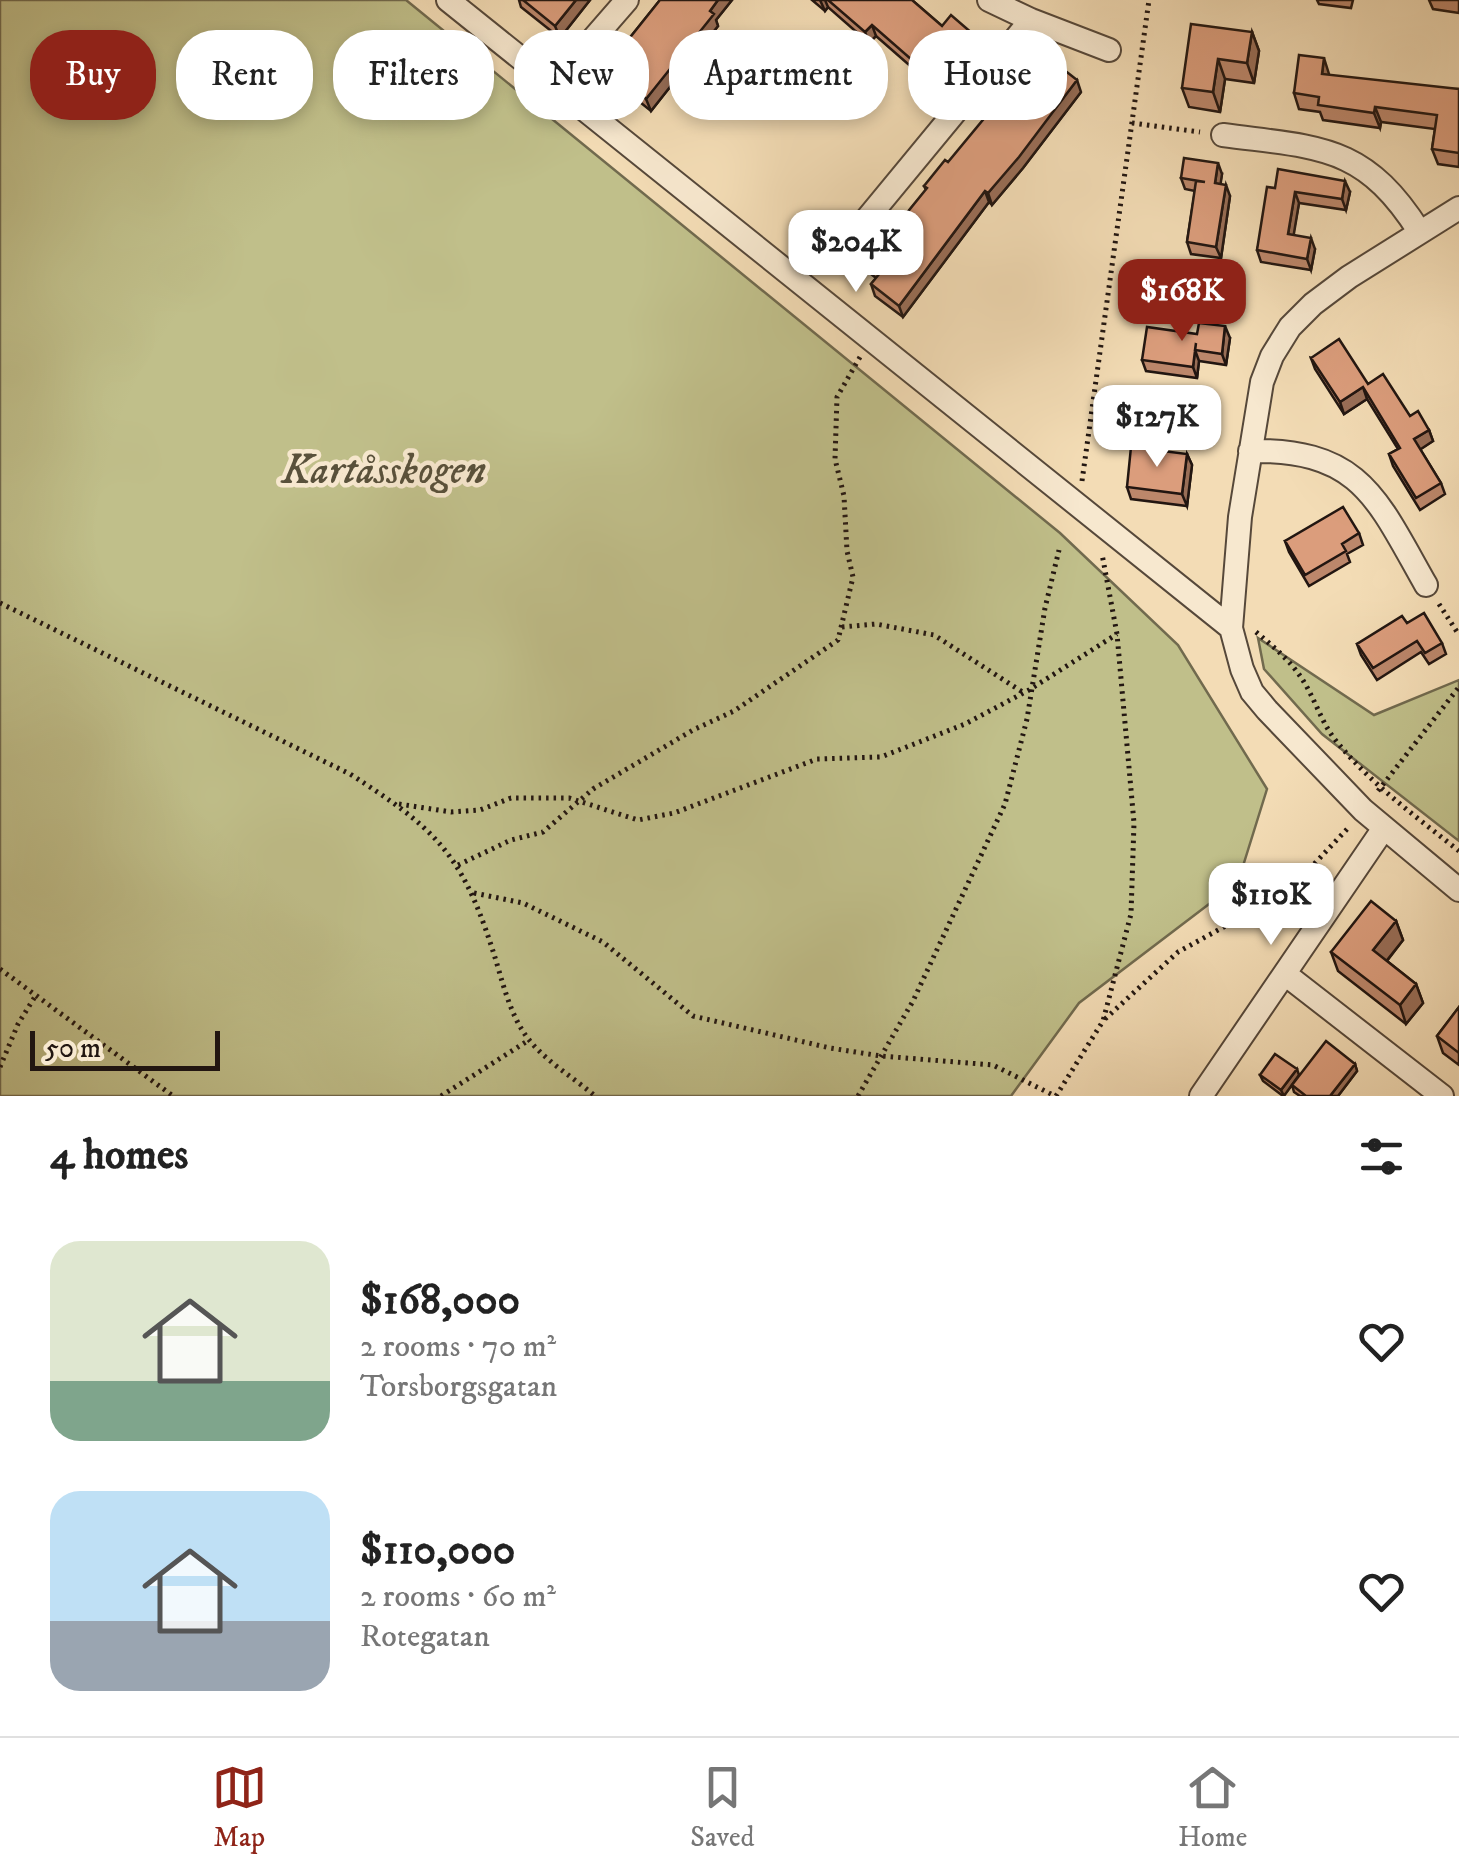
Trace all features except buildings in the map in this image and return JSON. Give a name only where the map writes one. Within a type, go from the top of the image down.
[{"type":"street","points":[[448,0],[870,340],[1232,620]]},
{"type":"street","points":[[601,30],[627,0]]},
{"type":"street","points":[[989,0],[1109,50]]},
{"type":"street","points":[[842,249],[1031,20]]},
{"type":"street","points":[[1223,135],[1321,148],[1352,160],[1394,195],[1420,231]]},
{"type":"street","points":[[1459,208],[1337,286],[1290,326],[1272,356],[1262,382],[1250,451],[1232,620],[1236,653],[1252,692],[1363,810],[1459,890]]},
{"type":"street","points":[[1250,451],[1307,454],[1348,474],[1370,494],[1426,585]]},
{"type":"street","points":[[1201,1096],[1384,828]]},
{"type":"street","points":[[1285,974],[1442,1096]]},
{"type":"path","points":[[1131,123],[1223,135]]},
{"type":"path","points":[[458,864],[511,840],[543,832],[592,789],[734,711],[838,640],[853,576],[844,496],[835,459],[837,397],[870,340]]},
{"type":"path","points":[[858,1096],[913,1001],[1005,804],[1027,719],[1027,691],[1059,550]]},
{"type":"path","points":[[1426,585],[1459,635]]},
{"type":"path","points":[[0,603],[350,774],[431,832],[458,864],[474,892],[508,1002],[529,1040],[594,1096]]},
{"type":"path","points":[[1232,620],[1291,664],[1330,732],[1380,788],[1459,851]]},
{"type":"path","points":[[842,627],[876,624],[934,635],[1027,691]]},
{"type":"path","points":[[396,804],[451,812],[480,810],[510,798],[568,798],[638,820],[674,814],[817,759],[881,757],[965,724],[1118,634]]},
{"type":"path","points":[[1103,1021],[1178,952],[1260,907],[1299,880],[1363,810],[1459,687]]},
{"type":"path","points":[[474,892],[523,903],[603,942],[693,1016],[830,1048],[994,1065],[1055,1096]]},
{"type":"path","points":[[0,969],[173,1096]]},
{"type":"path","points":[[0,1067],[18,1024],[36,995]]},
{"type":"path","points":[[441,1096],[529,1040]]},
{"type":"green space","name":"Kartåsskogen","points":[[0,0],[406,0],[443,30],[333,30],[333,120],[494,120],[494,72],[514,88],[514,120],[553,120],[1060,533],[1178,645],[1267,789],[1238,882],[1079,1003],[1011,1096],[0,1096]]},
{"type":"green space","points":[[1258,638],[1374,715],[1459,680],[1459,841],[1322,734],[1264,669]]}]
